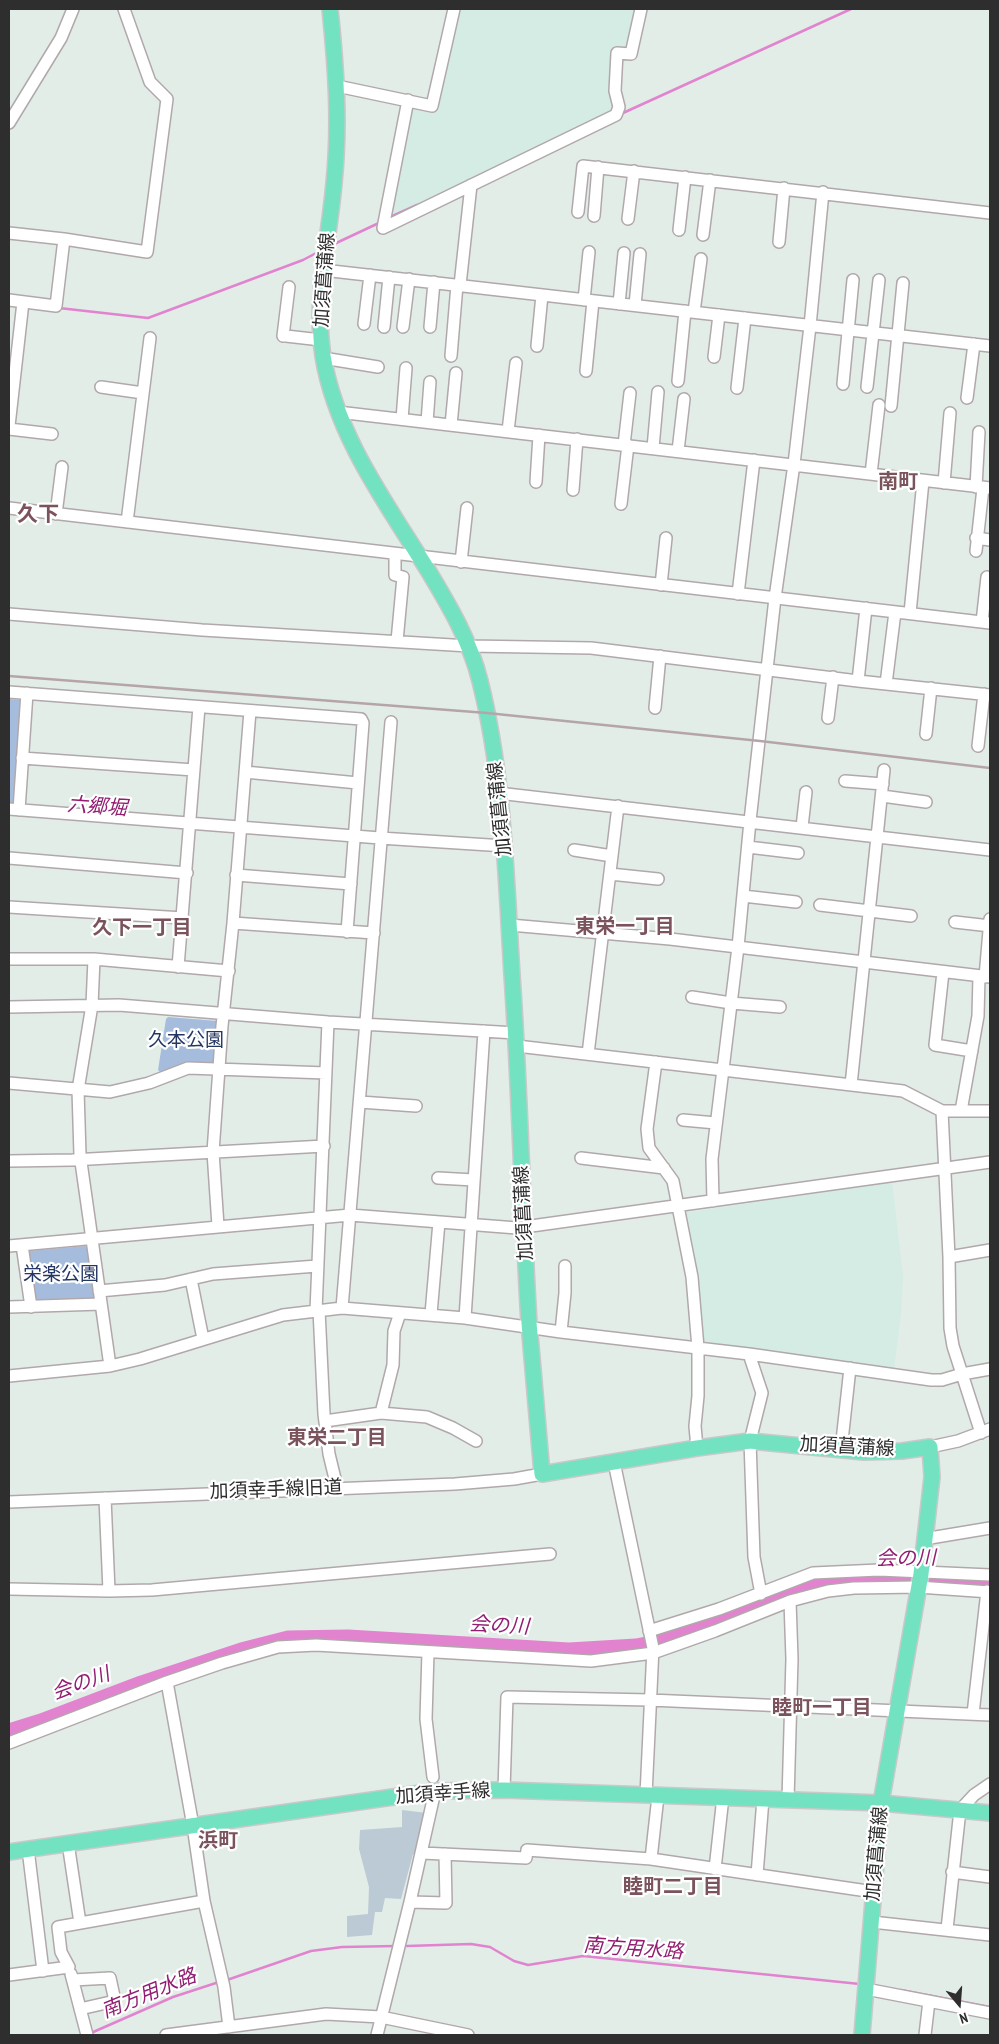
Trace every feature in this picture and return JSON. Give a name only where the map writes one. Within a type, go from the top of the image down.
[{"type":"main road","name":"加須菖蒲線","points":[[330,9],[337,86],[337,153],[319,310],[323,358],[338,412],[357,454],[452,610],[470,646],[487,713],[505,846],[524,1227],[542,1474],[698,1448],[750,1442],[882,1452],[930,1447],[932,1477],[919,1579],[881,1803],[862,2035]]},
{"type":"main road","name":"加須幸手線","points":[[9,1852],[193,1826],[434,1784],[504,1790],[881,1803],[990,1813]]},
{"type":"street","points":[[9,122],[61,38],[73,9]]},
{"type":"street","points":[[9,233],[64,239],[147,252],[167,99],[150,82],[124,9]]},
{"type":"street","points":[[337,86],[432,106],[454,9]]},
{"type":"street","points":[[408,100],[383,228],[616,114],[619,106],[615,91],[618,53],[630,54],[641,9]]},
{"type":"street","points":[[578,212],[583,166],[823,192],[990,213]]},
{"type":"street","points":[[594,216],[598,167]]},
{"type":"street","points":[[628,219],[634,171]]},
{"type":"street","points":[[679,230],[685,177]]},
{"type":"street","points":[[704,235],[710,180]]},
{"type":"street","points":[[451,356],[471,185]]},
{"type":"street","points":[[779,242],[784,188]]},
{"type":"street","points":[[713,1201],[712,1159],[738,948],[775,598],[794,464],[810,326],[823,192]]},
{"type":"street","points":[[9,300],[56,306],[64,239]]},
{"type":"street","points":[[586,371],[589,252]]},
{"type":"street","points":[[619,304],[624,253]]},
{"type":"street","points":[[635,306],[640,254]]},
{"type":"street","points":[[678,381],[701,259]]},
{"type":"street","points":[[323,270],[990,346]]},
{"type":"street","points":[[364,324],[370,275]]},
{"type":"street","points":[[384,327],[389,277]]},
{"type":"street","points":[[403,326],[409,279]]},
{"type":"street","points":[[843,384],[854,280]]},
{"type":"street","points":[[867,387],[879,280]]},
{"type":"street","points":[[430,326],[434,282]]},
{"type":"street","points":[[891,406],[903,282]]},
{"type":"street","points":[[289,287],[284,336],[321,340]]},
{"type":"street","points":[[537,346],[542,295]]},
{"type":"street","points":[[23,302],[13,348],[9,427],[52,434]]},
{"type":"street","points":[[714,357],[719,315]]},
{"type":"street","points":[[737,388],[744,318]]},
{"type":"street","points":[[128,522],[150,338]]},
{"type":"street","points":[[967,398],[974,344]]},
{"type":"street","points":[[323,358],[378,367]]},
{"type":"street","points":[[508,432],[516,363]]},
{"type":"street","points":[[402,419],[406,368]]},
{"type":"street","points":[[451,425],[456,373]]},
{"type":"street","points":[[427,422],[430,382]]},
{"type":"street","points":[[101,387],[143,393]]},
{"type":"street","points":[[652,448],[658,392]]},
{"type":"street","points":[[621,504],[630,393]]},
{"type":"street","points":[[678,451],[684,399]]},
{"type":"street","points":[[871,474],[879,405]]},
{"type":"street","points":[[338,412],[794,464],[983,488]]},
{"type":"street","points":[[944,483],[950,413]]},
{"type":"street","points":[[976,551],[983,488],[979,432]]},
{"type":"street","points":[[536,482],[539,435]]},
{"type":"street","points":[[573,490],[577,440]]},
{"type":"street","points":[[738,594],[754,460]]},
{"type":"street","points":[[56,514],[62,467]]},
{"type":"street","points":[[910,613],[923,481]]},
{"type":"street","points":[[9,508],[420,558],[986,623],[987,577]]},
{"type":"street","points":[[461,562],[467,508]]},
{"type":"street","points":[[661,585],[666,538]]},
{"type":"street","points":[[976,538],[990,540]]},
{"type":"street","points":[[395,555],[395,575],[403,578],[397,641]]},
{"type":"street","points":[[858,681],[866,608]]},
{"type":"street","points":[[886,684],[895,612]]},
{"type":"street","points":[[9,614],[187,629],[470,646],[591,648],[858,681],[987,694],[978,746]]},
{"type":"street","points":[[655,708],[660,656]]},
{"type":"street","points":[[828,718],[833,677]]},
{"type":"street","points":[[926,734],[931,688]]},
{"type":"street","points":[[9,692],[361,719],[363,723],[347,932]]},
{"type":"street","points":[[27,693],[22,758],[14,810],[505,846]]},
{"type":"street","points":[[178,967],[199,707]]},
{"type":"street","points":[[218,1226],[213,1152],[250,711]]},
{"type":"street","points":[[342,1308],[391,722]]},
{"type":"street","points":[[22,758],[194,770]]},
{"type":"street","points":[[851,1085],[879,837],[884,770]]},
{"type":"street","points":[[245,772],[358,783]]},
{"type":"street","points":[[845,781],[883,784]]},
{"type":"street","points":[[802,827],[806,792]]},
{"type":"street","points":[[498,793],[990,850]]},
{"type":"street","points":[[882,796],[926,802]]},
{"type":"street","points":[[588,1054],[618,806]]},
{"type":"street","points":[[748,847],[798,853]]},
{"type":"street","points":[[574,850],[612,856]]},
{"type":"street","points":[[9,858],[187,872]]},
{"type":"street","points":[[610,874],[658,879]]},
{"type":"street","points":[[236,875],[351,884]]},
{"type":"street","points":[[743,896],[796,902]]},
{"type":"street","points":[[820,905],[911,916]]},
{"type":"street","points":[[9,907],[183,918]]},
{"type":"street","points":[[955,922],[990,922],[985,977],[962,1111]]},
{"type":"street","points":[[233,923],[374,933]]},
{"type":"street","points":[[510,925],[603,933],[985,977]]},
{"type":"street","points":[[9,959],[94,960],[228,972]]},
{"type":"street","points":[[94,960],[92,1005],[78,1090],[80,1160],[110,1366]]},
{"type":"street","points":[[943,972],[935,1045],[972,1051]]},
{"type":"street","points":[[692,997],[731,1003],[780,1007]]},
{"type":"street","points":[[9,1007],[92,1005],[163,1008],[328,1022],[484,1031],[516,1040],[588,1054],[903,1091],[942,1111],[990,1111]]},
{"type":"street","points":[[328,1022],[324,1146],[317,1266],[317,1310],[325,1420],[329,1454],[337,1487]]},
{"type":"street","points":[[465,1318],[484,1031]]},
{"type":"street","points":[[656,1062],[647,1128],[649,1148],[673,1180],[694,1290],[698,1348],[698,1396],[695,1426],[698,1448]]},
{"type":"street","points":[[9,1083],[117,1092],[149,1083],[183,1069],[219,1068],[326,1073]]},
{"type":"street","points":[[360,1102],[416,1106]]},
{"type":"street","points":[[930,1447],[986,1431],[962,1374],[953,1346],[950,1328],[949,1257],[942,1111]]},
{"type":"street","points":[[683,1120],[716,1123]]},
{"type":"street","points":[[9,1161],[80,1160],[324,1146]]},
{"type":"street","points":[[581,1158],[664,1168]]},
{"type":"street","points":[[9,1246],[350,1215],[471,1225],[524,1227],[990,1162]]},
{"type":"street","points":[[438,1178],[474,1180]]},
{"type":"street","points":[[431,1314],[438,1222]]},
{"type":"street","points":[[22,1245],[31,1306]]},
{"type":"street","points":[[949,1257],[990,1250]]},
{"type":"street","points":[[99,1291],[165,1285],[213,1274],[317,1266]]},
{"type":"street","points":[[561,1332],[566,1293],[565,1266]]},
{"type":"street","points":[[191,1279],[203,1339]]},
{"type":"street","points":[[9,1307],[101,1304]]},
{"type":"street","points":[[9,1376],[110,1366],[140,1359],[283,1316],[342,1308],[465,1318],[561,1332],[749,1354],[942,1380],[990,1369]]},
{"type":"street","points":[[382,1413],[393,1365],[394,1331],[400,1313]]},
{"type":"street","points":[[749,1354],[762,1394],[750,1442],[754,1557],[761,1594]]},
{"type":"street","points":[[841,1450],[850,1368]]},
{"type":"street","points":[[325,1420],[382,1413],[427,1417],[453,1428],[476,1441]]},
{"type":"street","points":[[614,1462],[653,1651],[650,1700],[651,1858]]},
{"type":"street","name":"加須幸手線旧道","points":[[9,1502],[337,1487],[455,1484],[514,1479],[542,1474]]},
{"type":"street","points":[[105,1498],[109,1591]]},
{"type":"street","points":[[924,1539],[990,1528]]},
{"type":"street","points":[[9,1589],[109,1591],[197,1586],[550,1554]]},
{"type":"street","points":[[650,1634],[813,1573],[879,1570],[989,1591],[973,1714]]},
{"type":"street","points":[[9,1744],[167,1682],[278,1647],[316,1645],[591,1661],[653,1651],[715,1631],[790,1601],[828,1591],[919,1579],[990,1575]]},
{"type":"street","points":[[788,1800],[792,1659],[790,1601]]},
{"type":"street","points":[[377,2035],[422,1853],[434,1784],[426,1719],[428,1652]]},
{"type":"street","points":[[167,1682],[193,1826],[204,1901],[224,1987],[229,2027]]},
{"type":"street","points":[[504,1790],[507,1697],[650,1700],[990,1715]]},
{"type":"street","points":[[947,1929],[960,1810],[974,1795],[990,1784]]},
{"type":"street","points":[[715,1869],[723,1798]]},
{"type":"street","points":[[757,1875],[763,1799]]},
{"type":"street","points":[[68,1843],[80,1923]]},
{"type":"street","points":[[28,1849],[43,1971]]},
{"type":"street","points":[[422,1853],[526,1858],[527,1850],[651,1858],[874,1892]]},
{"type":"street","points":[[410,1902],[446,1903],[445,1854]]},
{"type":"street","points":[[952,1872],[990,1877]]},
{"type":"street","points":[[87,2035],[69,1967],[61,1952],[58,1927],[204,1901]]},
{"type":"street","points":[[872,1922],[990,1935]]},
{"type":"street","points":[[9,1975],[69,1967]]},
{"type":"street","points":[[73,1980],[110,1978],[115,2001],[80,2009]]},
{"type":"street","points":[[866,1989],[990,2013]]},
{"type":"street","points":[[925,2035],[929,2001]]},
{"type":"street","points":[[166,2035],[326,2014],[381,2017],[468,2035]]},
{"type":"shaded area","points":[[458,9],[637,9],[628,50],[615,49],[614,109],[393,218],[388,213],[411,106],[435,110]]},
{"type":"shaded area","points":[[892,1182],[903,1276],[901,1313],[894,1369],[793,1357],[700,1341],[683,1213]]},
{"type":"shaded area","points":[[402,1810],[427,1813],[418,1854],[413,1854],[401,1899],[385,1898],[382,1912],[375,1912],[372,1935],[347,1937],[347,1916],[368,1914],[369,1887],[359,1849],[360,1830],[402,1827]]},
{"type":"green space","points":[[9,699],[20,700],[22,704],[14,806],[9,805]]},
{"type":"green space","name":"久本公園","points":[[168,1017],[218,1021],[218,1063],[161,1073],[158,1070],[166,1019]]},
{"type":"green space","name":"栄楽公園","points":[[85,1246],[89,1249],[96,1296],[93,1300],[36,1302],[33,1300],[26,1255],[29,1251]]},
{"type":"waterway","points":[[623,113],[851,9]]},
{"type":"waterway","points":[[388,218],[417,205]]},
{"type":"waterway","points":[[332,245],[381,222]]},
{"type":"waterway","points":[[59,308],[148,318],[303,260],[320,251]]},
{"type":"waterway","name":"会の川","points":[[9,1731],[41,1721],[141,1683],[241,1650],[288,1638],[348,1637],[569,1650],[636,1646],[667,1640],[715,1623],[790,1592],[843,1579],[957,1578],[990,1583]]},
{"type":"waterway","name":"南方用水路","points":[[407,1946],[471,1944],[490,1947],[514,1961],[528,1965],[583,1956],[860,1984]]},
{"type":"waterway","name":"南方用水路","points":[[227,1980],[311,1951],[342,1947],[396,1946]]},
{"type":"waterway","name":"南方用水路","points":[[91,2033],[173,1997],[219,1982]]},
{"type":"waterway","name":"南方用水路","points":[[901,1990],[990,2007]]},
{"type":"railway","points":[[9,676],[487,713],[760,741],[990,768]]},
{"type":"district","name":"南町","points":[[898,482]]},
{"type":"district","name":"久下","points":[[38,515]]},
{"type":"district","name":"東栄一丁目","points":[[625,927]]},
{"type":"district","name":"久下一丁目","points":[[142,928]]},
{"type":"district","name":"東栄二丁目","points":[[337,1438]]},
{"type":"district","name":"睦町一丁目","points":[[822,1708]]},
{"type":"district","name":"浜町","points":[[218,1841]]},
{"type":"district","name":"睦町二丁目","points":[[673,1887]]},
{"type":"water label","name":"六郷堀","points":[[97,807]]}]
